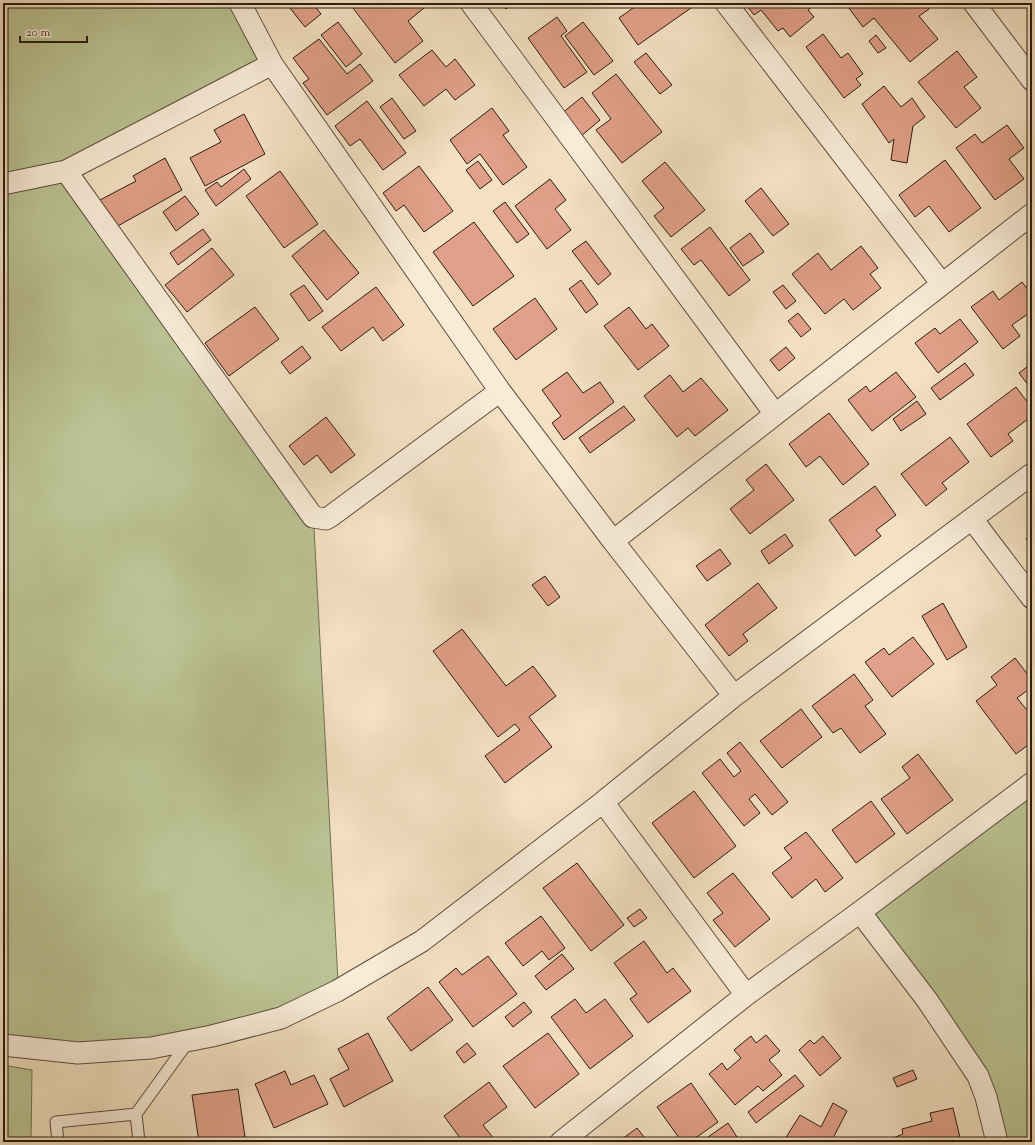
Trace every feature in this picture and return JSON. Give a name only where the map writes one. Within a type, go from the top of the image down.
[{"type":"street","points":[[240,3],[272,64],[500,391],[613,541],[734,696]]},
{"type":"street","points":[[471,3],[775,414]]},
{"type":"street","points":[[726,3],[942,284]]},
{"type":"street","points":[[974,3],[1031,76]]},
{"type":"street","points":[[3,184],[66,171],[272,64]]},
{"type":"street","points":[[66,171],[313,517],[326,519],[500,391]]},
{"type":"street","points":[[613,541],[1032,214]]},
{"type":"street","points":[[3,1045],[78,1054],[151,1048],[212,1036],[281,1018],[344,987],[422,941],[603,802],[734,696],[1032,474]]},
{"type":"street","points":[[972,519],[1032,598]]},
{"type":"street","points":[[560,1142],[746,995],[860,912],[1032,783]]},
{"type":"street","points":[[603,802],[746,995]]},
{"type":"street","points":[[860,912],[927,1000],[978,1076],[986,1097],[998,1142]]},
{"type":"lane","points":[[139,1142],[136,1114],[188,1041]]},
{"type":"lane","points":[[58,1142],[56,1122],[136,1114]]},
{"type":"green space","points":[[3,3],[234,3],[264,61],[63,164],[3,176]]},
{"type":"green space","points":[[63,178],[314,528],[338,982],[280,1011],[147,1042],[77,1045],[3,1037],[3,191]]},
{"type":"green space","points":[[1032,796],[1032,1142],[1006,1142],[874,915]]},
{"type":"green space","points":[[3,1065],[32,1070],[31,1142],[3,1142]]},
{"type":"building","points":[[286,3],[312,3],[321,14],[305,27]]},
{"type":"building","points":[[360,3],[420,3],[424,8],[408,21],[423,41],[395,63],[353,8]]},
{"type":"building","points":[[501,3],[513,3],[506,9]]},
{"type":"building","points":[[640,3],[688,3],[691,8],[638,45],[619,18]]},
{"type":"building","points":[[745,3],[817,3],[808,10],[814,17],[790,37],[783,28],[778,31],[761,10],[754,15]]},
{"type":"building","points":[[924,3],[929,9],[919,16],[938,39],[910,62],[874,18],[863,27],[846,4]]},
{"type":"building","points":[[557,17],[567,31],[561,36],[587,72],[564,88],[528,38]]},
{"type":"building","points":[[338,22],[362,54],[346,67],[321,35]]},
{"type":"building","points":[[583,22],[613,61],[594,75],[565,36]]},
{"type":"building","points":[[823,34],[841,58],[848,53],[863,74],[856,79],[861,85],[844,98],[806,47]]},
{"type":"building","points":[[876,35],[886,48],[878,53],[869,41]]},
{"type":"building","points":[[319,39],[347,74],[360,64],[373,81],[327,115],[303,83],[309,79],[293,58]]},
{"type":"building","points":[[432,50],[446,67],[455,59],[475,85],[455,100],[446,89],[424,106],[399,75]]},
{"type":"building","points":[[957,51],[977,77],[964,87],[981,108],[956,128],[918,82]]},
{"type":"building","points":[[646,53],[672,85],[660,94],[634,62]]},
{"type":"building","points":[[616,74],[662,132],[622,163],[596,130],[611,119],[592,93]]},
{"type":"building","points":[[884,86],[901,107],[912,98],[925,117],[913,126],[907,163],[891,160],[894,139],[889,143],[862,104]]},
{"type":"building","points":[[582,97],[600,120],[580,137],[561,114]]},
{"type":"building","points":[[392,98],[416,131],[404,139],[380,107]]},
{"type":"building","points":[[367,101],[406,153],[383,170],[360,139],[350,146],[335,126]]},
{"type":"building","points":[[492,108],[509,131],[503,135],[527,167],[503,185],[480,154],[467,164],[450,140]]},
{"type":"building","points":[[244,114],[265,154],[205,186],[190,158],[221,142],[214,130]]},
{"type":"building","points":[[1007,125],[1024,148],[1009,159],[1024,179],[995,200],[956,148],[975,134],[982,143]]},
{"type":"building","points":[[165,158],[182,190],[116,227],[100,200],[136,181],[133,176]]},
{"type":"building","points":[[945,160],[981,208],[949,232],[929,206],[915,217],[899,195]]},
{"type":"building","points":[[478,161],[492,180],[480,189],[466,170]]},
{"type":"building","points":[[665,162],[705,210],[671,237],[654,216],[664,208],[642,181]]},
{"type":"building","points":[[419,166],[453,211],[424,232],[404,205],[396,211],[383,193]]},
{"type":"building","points":[[244,169],[251,179],[216,206],[205,190],[217,182],[221,187]]},
{"type":"building","points":[[280,171],[318,224],[284,248],[246,196]]},
{"type":"building","points":[[550,179],[566,200],[555,209],[571,230],[547,249],[515,206]]},
{"type":"building","points":[[761,188],[789,224],[773,236],[745,201]]},
{"type":"building","points":[[185,196],[199,214],[176,231],[163,212]]},
{"type":"building","points":[[505,202],[529,234],[517,243],[493,211]]},
{"type":"building","points":[[474,222],[514,276],[473,306],[433,252]]},
{"type":"building","points":[[710,227],[750,280],[729,296],[701,260],[694,265],[681,249]]},
{"type":"building","points":[[203,229],[211,240],[178,265],[170,253]]},
{"type":"building","points":[[324,230],[359,273],[327,300],[292,256]]},
{"type":"building","points":[[750,233],[764,252],[743,266],[730,248]]},
{"type":"building","points":[[586,241],[611,274],[598,285],[572,251]]},
{"type":"building","points":[[861,246],[878,268],[870,274],[881,288],[853,310],[844,299],[825,314],[792,274],[818,253],[831,270]]},
{"type":"building","points":[[212,248],[234,275],[187,312],[165,285]]},
{"type":"building","points":[[581,280],[598,304],[586,313],[569,289]]},
{"type":"building","points":[[1022,282],[1032,295],[1032,311],[1012,325],[1020,336],[1003,349],[971,307],[993,291],[999,300]]},
{"type":"building","points":[[304,285],[323,311],[309,321],[290,294]]},
{"type":"building","points":[[783,285],[796,301],[786,309],[773,292]]},
{"type":"building","points":[[376,287],[404,325],[383,341],[373,327],[341,351],[322,327]]},
{"type":"building","points":[[535,298],[557,329],[516,360],[493,329]]},
{"type":"building","points":[[255,307],[279,339],[229,376],[205,343]]},
{"type":"building","points":[[629,307],[646,329],[652,324],[669,346],[638,370],[604,326]]},
{"type":"building","points":[[798,313],[811,329],[801,337],[788,321]]},
{"type":"building","points":[[960,319],[978,342],[938,373],[915,343],[935,328],[940,334]]},
{"type":"building","points":[[302,346],[311,358],[290,374],[281,362]]},
{"type":"building","points":[[786,347],[795,358],[779,371],[770,360]]},
{"type":"building","points":[[965,363],[974,375],[940,400],[931,388]]},
{"type":"building","points":[[1032,363],[1032,390],[1019,373]]},
{"type":"building","points":[[567,372],[583,393],[600,382],[614,402],[564,440],[552,423],[561,416],[542,390]]},
{"type":"building","points":[[896,372],[916,397],[872,431],[848,400],[866,386],[870,392]]},
{"type":"building","points":[[670,375],[683,392],[701,378],[728,410],[695,436],[688,428],[677,437],[644,396]]},
{"type":"building","points":[[1016,387],[1032,408],[1032,416],[1008,434],[1013,441],[991,457],[967,424]]},
{"type":"building","points":[[917,401],[926,414],[901,431],[893,419]]},
{"type":"building","points":[[624,406],[635,420],[590,453],[579,438]]},
{"type":"building","points":[[829,413],[869,464],[843,485],[820,456],[806,467],[789,444]]},
{"type":"building","points":[[326,417],[355,455],[331,473],[317,455],[304,465],[289,446]]},
{"type":"building","points":[[950,437],[969,462],[942,483],[947,489],[926,506],[901,474]]},
{"type":"building","points":[[766,464],[794,500],[750,534],[730,509],[754,490],[746,480]]},
{"type":"building","points":[[875,486],[896,515],[876,530],[881,536],[855,556],[829,520]]},
{"type":"building","points":[[785,534],[793,546],[769,564],[761,551]]},
{"type":"building","points":[[1032,535],[1032,546],[1026,539]]},
{"type":"building","points":[[720,549],[731,564],[707,581],[696,566]]},
{"type":"building","points":[[545,576],[560,597],[548,606],[532,585]]},
{"type":"building","points":[[758,583],[777,608],[743,634],[748,641],[729,656],[705,625]]},
{"type":"building","points":[[943,603],[967,647],[947,660],[922,616]]},
{"type":"building","points":[[462,629],[506,686],[533,666],[556,696],[529,717],[552,747],[505,783],[485,756],[520,730],[515,724],[498,737],[433,651]]},
{"type":"building","points":[[913,637],[934,664],[892,697],[865,662],[884,648],[889,655]]},
{"type":"building","points":[[1015,658],[1032,680],[1032,687],[1017,698],[1027,710],[1032,706],[1032,742],[1016,754],[976,701],[997,685],[991,677]]},
{"type":"building","points":[[854,674],[873,700],[865,706],[886,734],[860,753],[841,728],[833,733],[812,706]]},
{"type":"building","points":[[801,709],[822,737],[782,768],[760,741]]},
{"type":"building","points":[[740,742],[788,802],[772,815],[755,794],[749,799],[760,813],[744,826],[702,773],[720,759],[734,777],[741,771],[727,753]]},
{"type":"building","points":[[918,754],[953,800],[907,834],[881,799],[910,778],[902,767]]},
{"type":"building","points":[[694,791],[736,846],[694,878],[652,823]]},
{"type":"building","points":[[871,801],[895,834],[856,863],[832,830]]},
{"type":"building","points":[[806,832],[843,878],[825,892],[816,879],[792,898],[772,873],[792,858],[784,848]]},
{"type":"building","points":[[577,863],[624,925],[591,951],[543,888]]},
{"type":"building","points":[[733,873],[770,919],[735,947],[713,920],[723,913],[707,893]]},
{"type":"building","points":[[640,909],[647,918],[634,927],[627,918]]},
{"type":"building","points":[[541,916],[565,948],[549,960],[542,951],[523,966],[505,943]]},
{"type":"building","points":[[644,941],[667,973],[673,968],[691,991],[648,1023],[630,999],[637,994],[614,963]]},
{"type":"building","points":[[562,954],[574,969],[546,990],[535,976]]},
{"type":"building","points":[[488,956],[517,994],[473,1027],[439,982],[456,968],[462,975]]},
{"type":"building","points":[[428,987],[453,1020],[411,1051],[387,1018]]},
{"type":"building","points":[[575,999],[586,1013],[605,999],[633,1036],[590,1069],[551,1017]]},
{"type":"building","points":[[524,1002],[532,1012],[513,1027],[505,1017]]},
{"type":"building","points":[[368,1033],[393,1081],[344,1107],[330,1079],[349,1069],[338,1049]]},
{"type":"building","points":[[548,1033],[579,1074],[535,1108],[503,1066]]},
{"type":"building","points":[[766,1035],[780,1051],[769,1060],[782,1075],[763,1091],[758,1086],[735,1105],[709,1074],[722,1063],[727,1070],[741,1058],[734,1050],[751,1036],[756,1043]]},
{"type":"building","points":[[823,1036],[841,1058],[820,1076],[799,1050],[810,1040],[814,1044]]},
{"type":"building","points":[[467,1043],[476,1054],[464,1063],[456,1052]]},
{"type":"building","points":[[913,1070],[917,1079],[897,1087],[893,1078]]},
{"type":"building","points":[[285,1071],[291,1085],[314,1075],[328,1104],[274,1128],[255,1084]]},
{"type":"building","points":[[795,1075],[804,1086],[756,1123],[748,1112]]},
{"type":"building","points":[[489,1082],[507,1107],[483,1125],[494,1139],[490,1142],[463,1142],[444,1116]]},
{"type":"building","points":[[691,1083],[718,1122],[690,1142],[682,1142],[657,1107]]},
{"type":"building","points":[[238,1089],[245,1137],[199,1142],[192,1095]]},
{"type":"building","points":[[833,1103],[847,1111],[831,1142],[789,1142],[785,1139],[800,1115],[821,1127]]},
{"type":"building","points":[[953,1108],[961,1142],[888,1142],[888,1140],[903,1134],[902,1129],[932,1121],[930,1113]]},
{"type":"building","points":[[728,1123],[737,1137],[730,1142],[701,1142]]},
{"type":"building","points":[[637,1128],[648,1142],[618,1142]]}]
